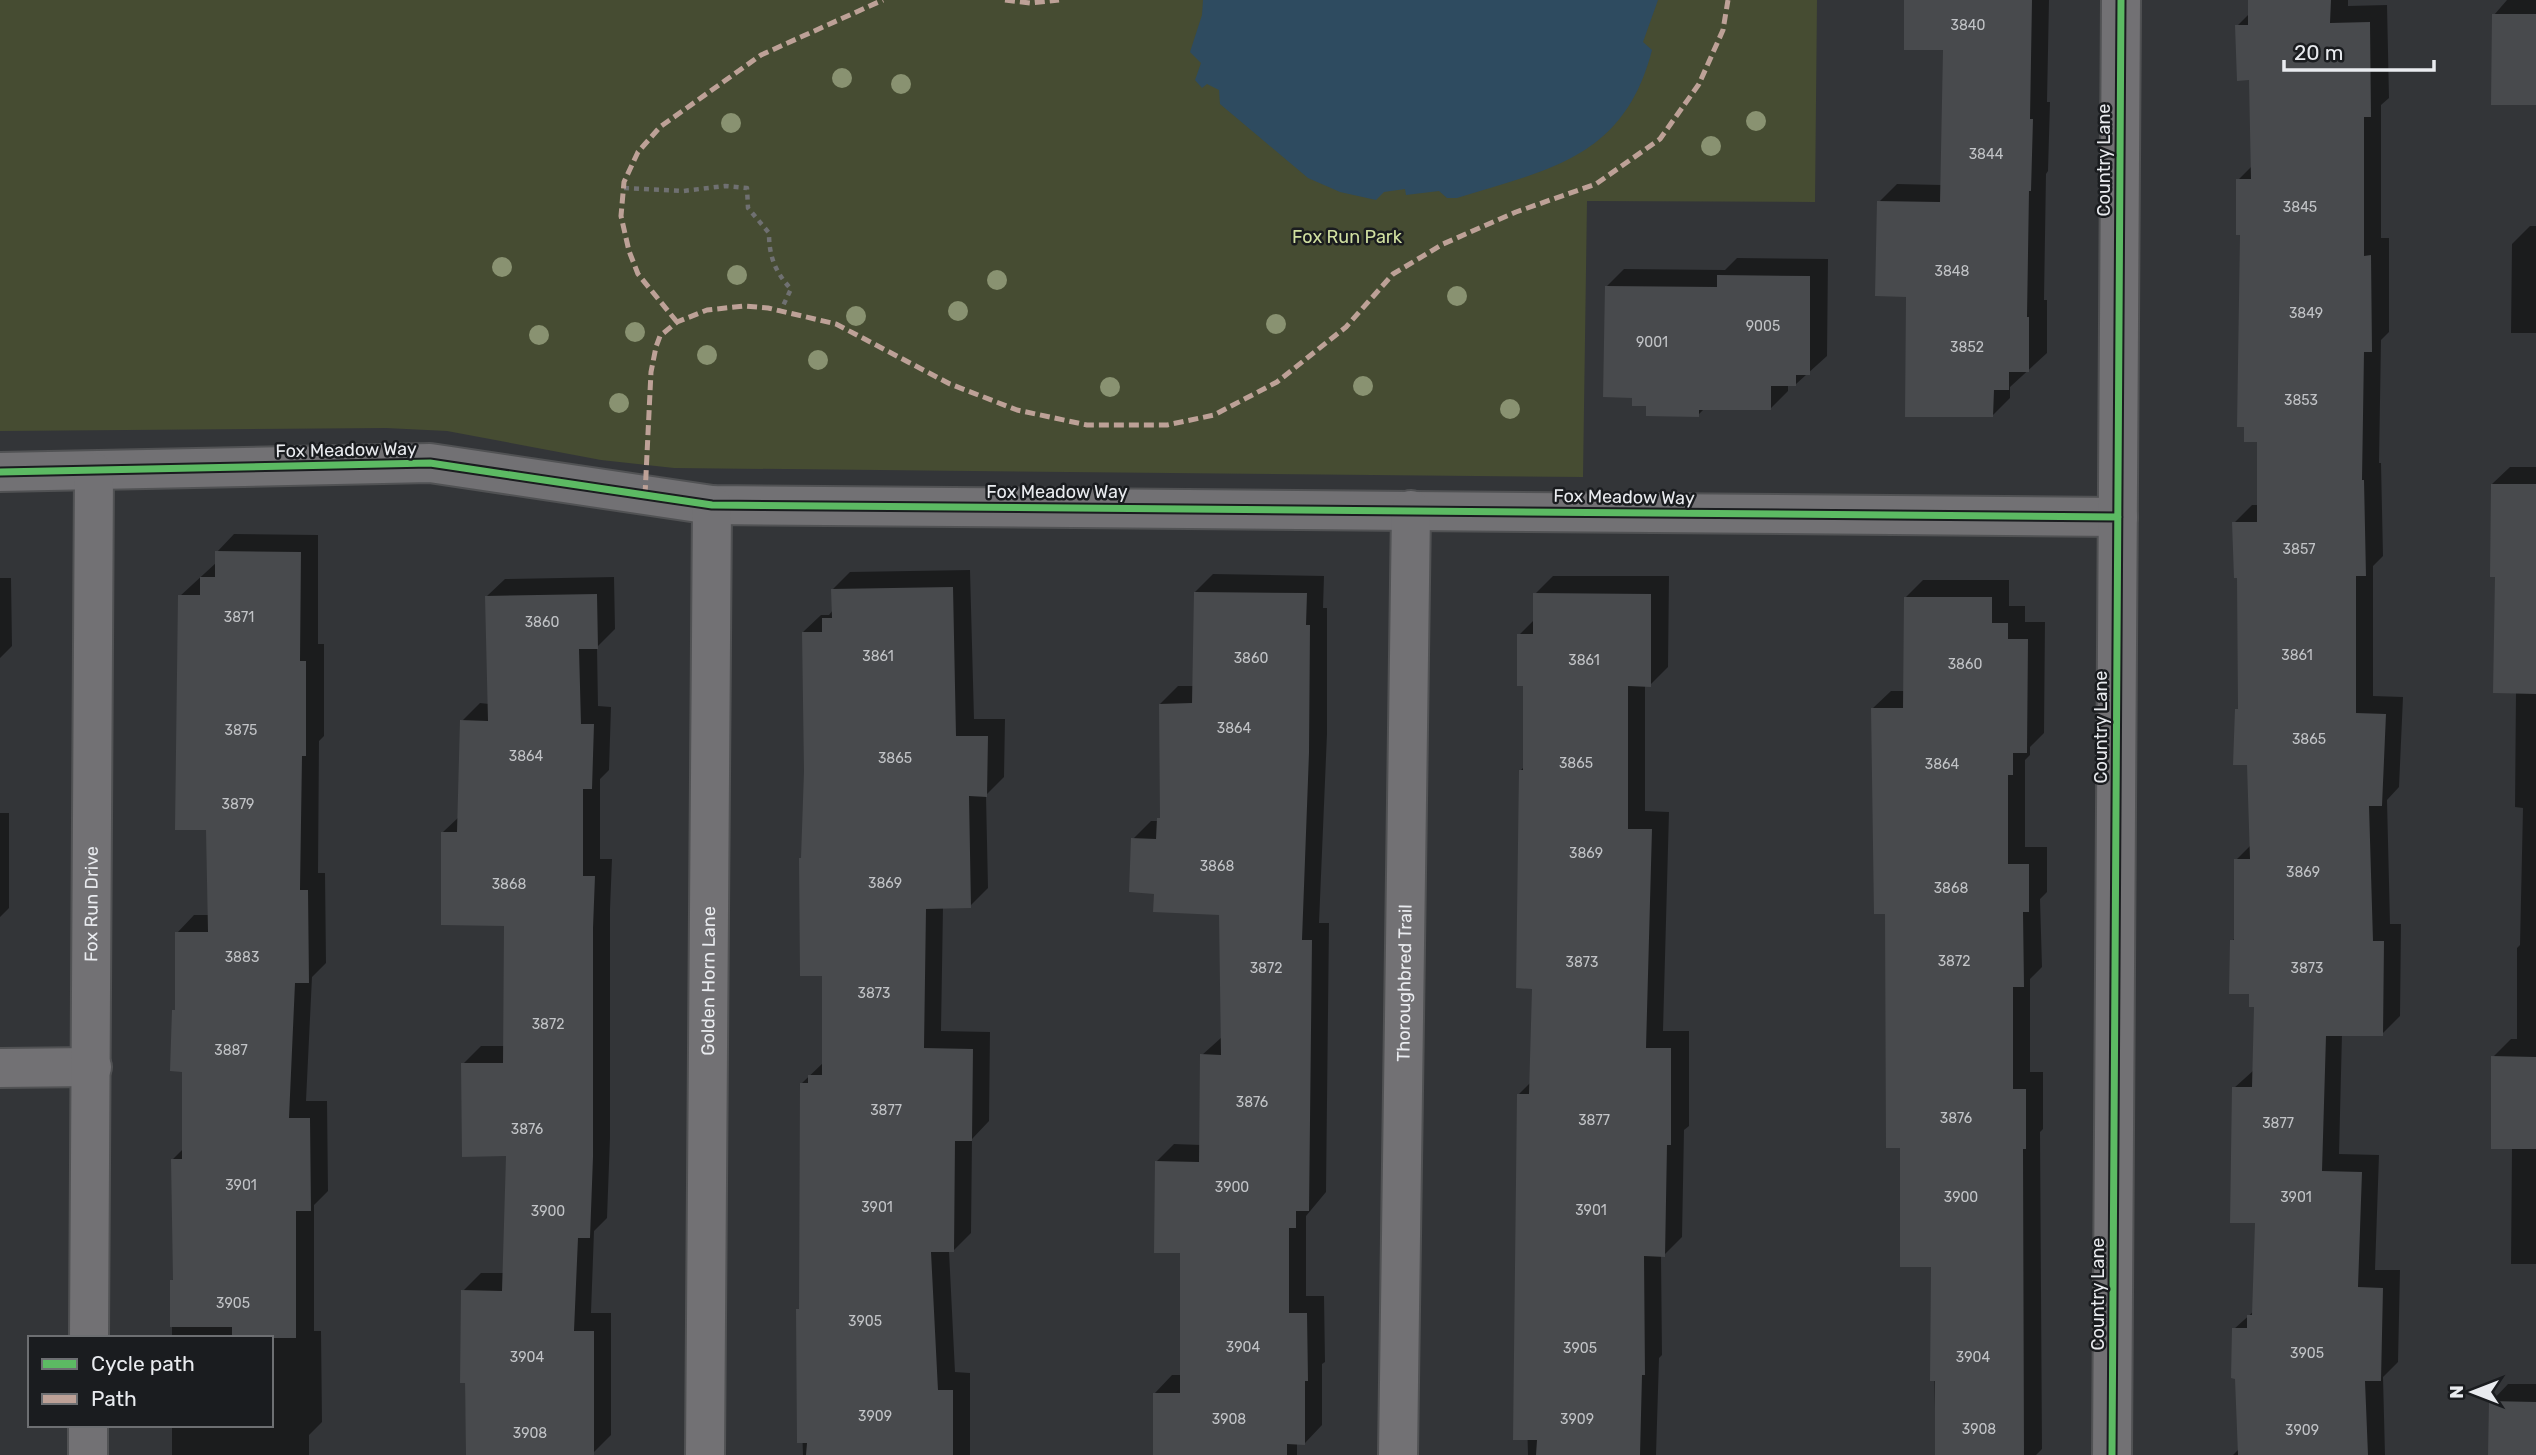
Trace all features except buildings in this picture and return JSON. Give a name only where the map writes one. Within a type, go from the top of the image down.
[{"type":"street","name":"Country Lane","points":[[2112,1455],[2121,0]]},
{"type":"street","name":"Fox Meadow Way","points":[[0,472],[430,463],[712,505],[2118,517]]},
{"type":"street","name":"Fox Run Drive","points":[[89,1336],[94,472]]},
{"type":"street","name":"Golden Horn Lane","points":[[705,1455],[712,505]]},
{"type":"street","name":"Thoroughbred Trail","points":[[1398,1455],[1411,510]]},
{"type":"street","points":[[0,1068],[92,1067]]},
{"type":"street","points":[[88,1427],[88,1455]]},
{"type":"path","points":[[624,188],[683,191],[725,186],[747,188],[748,208],[769,233],[773,265],[791,289],[781,310]]},
{"type":"green space","name":"Fox Run Park","points":[[0,0],[1817,0],[1815,202],[1587,201],[1583,477],[674,468],[601,460],[447,431],[386,428],[0,431]]},
{"type":"water","points":[[1203,0],[1658,0],[1643,42],[1652,50],[1639,86],[1623,115],[1603,137],[1579,154],[1552,167],[1457,198],[1447,198],[1439,191],[1406,195],[1405,189],[1384,192],[1376,200],[1340,192],[1308,178],[1220,104],[1219,90],[1207,84],[1202,88],[1195,80],[1201,63],[1190,52],[1202,15]]},
{"type":"marked path","points":[[677,322],[638,274],[629,251],[621,216],[624,182],[638,152],[660,127],[761,55],[883,0]]},
{"type":"marked path","points":[[1005,0],[1030,3],[1059,0]]},
{"type":"marked path","points":[[645,495],[651,372],[656,347],[660,336],[677,322],[707,310],[744,306],[768,308],[836,324],[950,384],[1017,410],[1087,425],[1167,425],[1214,415],[1277,382],[1346,327],[1393,274],[1443,244],[1516,212],[1596,184],[1660,139],[1699,84],[1723,30],[1728,0]]},
{"type":"cycle path","points":[[2112,1455],[2121,0]]},
{"type":"cycle path","points":[[0,472],[430,463],[712,505],[2118,517]]}]
